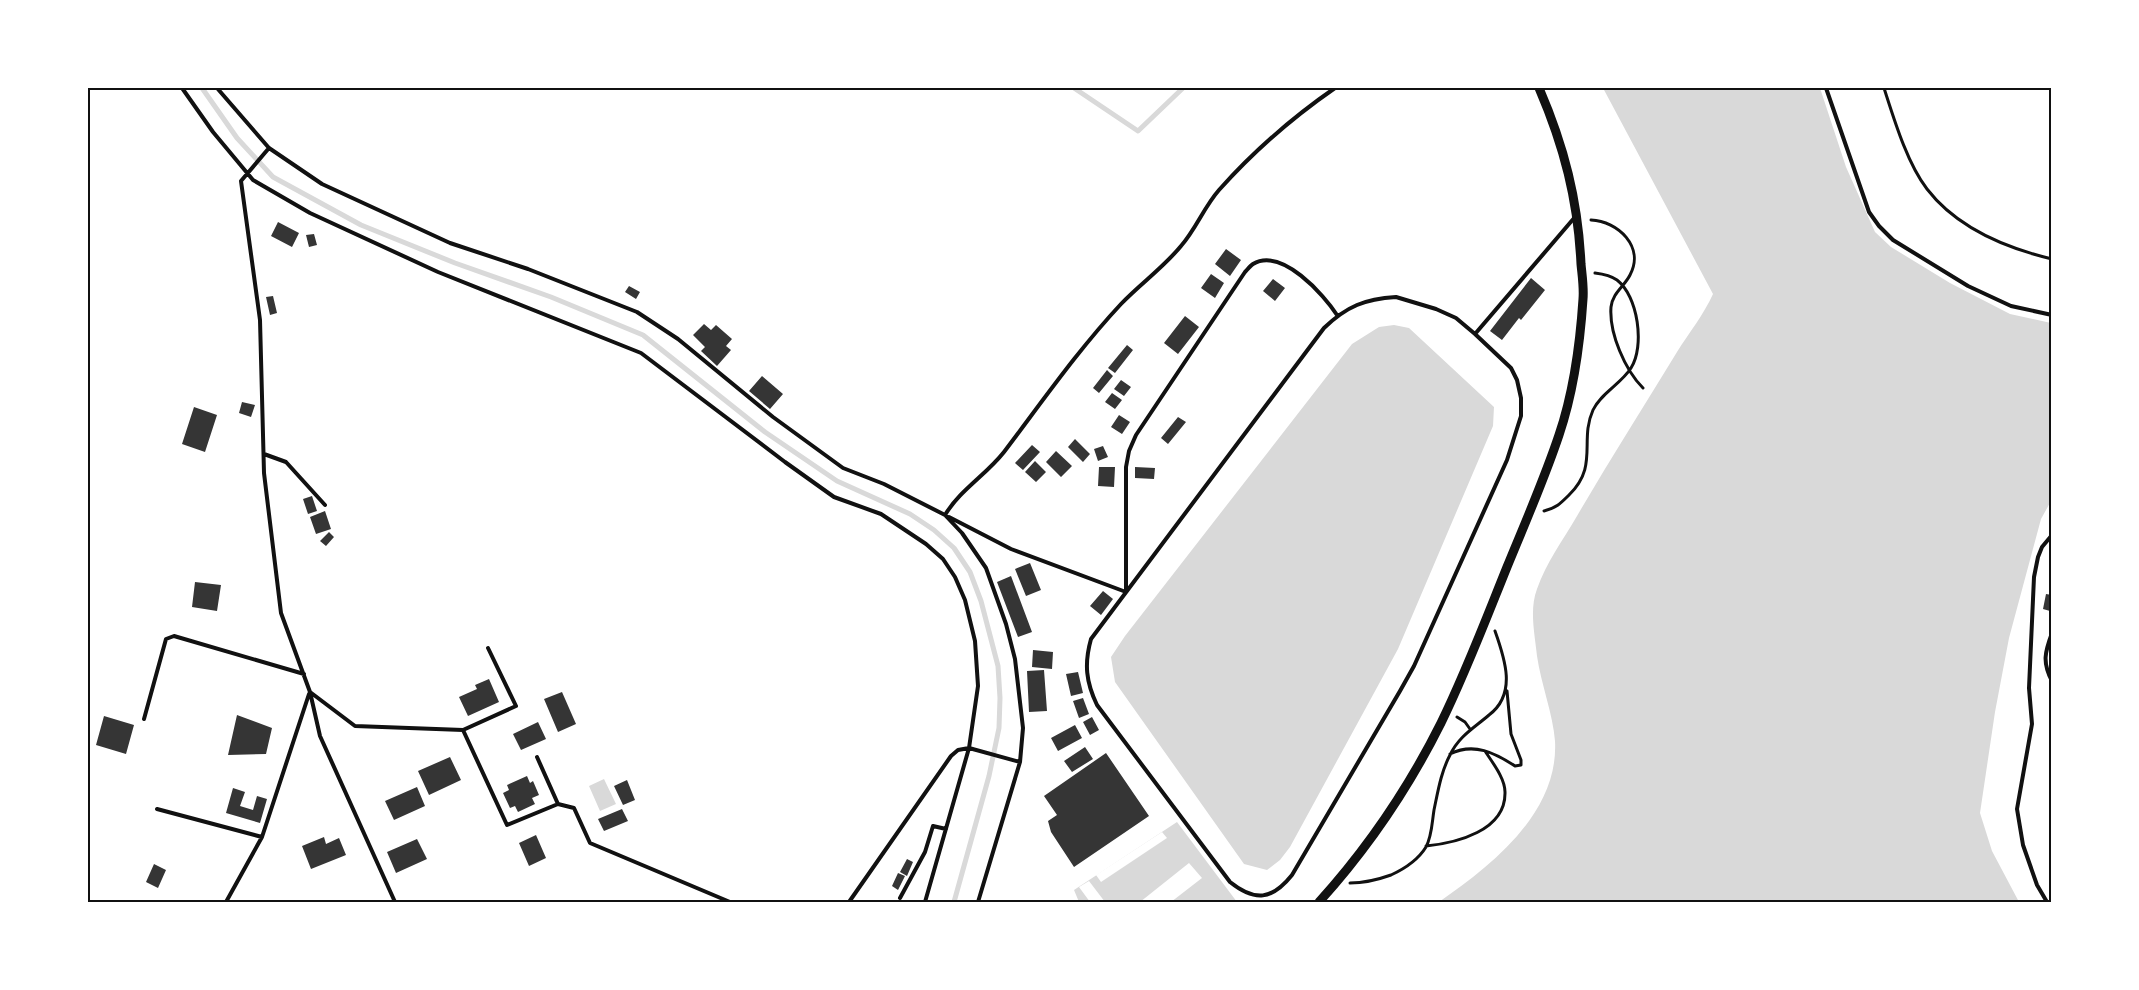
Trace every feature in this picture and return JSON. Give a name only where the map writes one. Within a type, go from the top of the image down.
[{"type":"street","points":[[1319,902],[1342,877],[1374,834],[1417,767],[1441,723],[1466,668],[1560,434],[1573,382],[1580,340],[1583,296],[1577,215],[1568,168],[1556,127],[1539,88]]},
{"type":"lane","points":[[182,88],[213,132],[253,180],[310,213],[429,268],[641,353],[834,497],[881,514],[926,544],[943,559],[955,577],[965,600],[975,641],[978,686],[969,748],[925,902]]},
{"type":"lane","points":[[217,88],[269,148],[322,184],[450,243],[528,269],[637,312],[678,339],[773,417],[843,468],[884,484],[1011,549],[1126,592]]},
{"type":"lane","points":[[945,515],[958,497],[1003,454],[1080,351],[1105,322],[1182,246],[1219,191],[1267,142],[1296,116],[1335,88]]},
{"type":"lane","points":[[1826,88],[1869,212],[1879,226],[1893,240],[1968,286],[2011,306],[2052,315]]},
{"type":"lane","points":[[269,148],[241,181],[260,320],[264,454],[281,613],[310,692],[320,736],[395,902]]},
{"type":"lane","points":[[1475,334],[1577,215]]},
{"type":"lane","points":[[1126,592],[1126,467],[1129,451],[1136,435],[1245,272],[1253,264],[1265,261],[1278,263],[1293,270],[1325,297],[1337,315]]},
{"type":"lane","points":[[1396,297],[1436,309],[1456,318],[1511,368],[1517,380],[1521,398],[1521,416],[1507,460],[1414,666],[1292,875],[1283,887],[1268,896],[1253,895],[1241,891],[1230,882],[1097,705],[1090,691],[1086,673],[1087,655],[1091,639],[1324,328],[1337,315],[1357,304],[1376,298],[1396,297]]},
{"type":"lane","points":[[264,454],[286,462],[325,505]]},
{"type":"lane","points":[[945,515],[970,544],[986,568],[1006,624],[1015,659],[1023,728],[1020,762],[978,902]]},
{"type":"lane","points":[[2047,902],[2037,885],[2023,845],[2017,809],[2032,724],[2029,688],[2034,577],[2042,547],[2052,535]]},
{"type":"lane","points":[[2052,632],[2046,652],[2045,666],[2052,681]]},
{"type":"lane","points":[[144,719],[166,639],[174,636],[304,674]]},
{"type":"lane","points":[[310,692],[355,726],[463,730],[516,706],[488,648]]},
{"type":"lane","points":[[226,902],[262,837],[310,692]]},
{"type":"lane","points":[[463,730],[507,825],[558,804],[574,808],[590,843],[730,902]]},
{"type":"lane","points":[[849,902],[951,756],[958,750],[969,748],[1020,762]]},
{"type":"lane","points":[[537,757],[558,804]]},
{"type":"lane","points":[[157,809],[262,837]]},
{"type":"lane","points":[[900,898],[925,852],[932,826],[946,829]]},
{"type":"path","points":[[1884,88],[1918,174],[1938,202],[1978,231],[2023,252],[2052,259]]},
{"type":"path","points":[[1591,220],[1603,220],[1612,224],[1629,241],[1634,260],[1630,276],[1614,295],[1611,309],[1618,344],[1629,371],[1643,388]]},
{"type":"path","points":[[1544,511],[1560,505],[1580,482],[1587,465],[1592,413],[1600,400],[1629,371],[1634,362],[1639,340],[1634,307],[1622,284],[1607,274],[1595,273]]},
{"type":"path","points":[[1450,754],[1468,748],[1484,750],[1500,756],[1516,766],[1521,765],[1521,760],[1511,734],[1504,660],[1494,628]]},
{"type":"path","points":[[1350,883],[1371,881],[1398,872],[1409,865],[1426,846],[1431,831],[1439,783],[1450,754],[1456,744],[1470,729],[1499,706],[1506,688]]},
{"type":"path","points":[[1457,717],[1465,722],[1470,729]]},
{"type":"path","points":[[1426,846],[1473,836],[1488,826],[1499,812],[1504,802],[1504,786],[1484,750]]},
{"type":"shaded area","points":[[1603,88],[1820,88],[1846,167],[1875,232],[1891,247],[1950,283],[2010,314],[2051,323],[2051,501],[2041,519],[2009,638],[1995,712],[1980,813],[1992,851],[2019,902],[1439,902],[1480,872],[1500,854],[1534,814],[1546,791],[1553,767],[1555,741],[1552,720],[1539,667],[1534,631],[1533,605],[1537,589],[1555,552],[1713,294]]},
{"type":"shaded area","points":[[1394,325],[1409,328],[1494,407],[1493,426],[1398,649],[1290,847],[1280,860],[1267,870],[1244,864],[1115,682],[1111,657],[1125,636],[1352,344],[1379,327]]},
{"type":"shaded area","points":[[604,779],[616,804],[600,811],[589,786]]},
{"type":"shaded area","points":[[1177,822],[1237,902],[1079,902],[1074,890]]},
{"type":"pier","points":[[1162,832],[1167,838],[1101,882],[1096,875]]},
{"type":"pier","points":[[1189,863],[1202,878],[1171,902],[1140,902]]},
{"type":"pier","points":[[1089,881],[1105,902],[1090,902],[1079,887]]},
{"type":"building","points":[[278,222],[299,233],[292,247],[271,236]]},
{"type":"building","points":[[314,234],[317,245],[309,247],[306,235]]},
{"type":"building","points":[[1226,249],[1241,260],[1230,276],[1215,264]]},
{"type":"building","points":[[1211,274],[1224,283],[1215,298],[1201,288]]},
{"type":"building","points":[[1531,278],[1545,290],[1502,340],[1490,331]]},
{"type":"building","points":[[1273,279],[1285,288],[1275,301],[1263,291]]},
{"type":"building","points":[[629,286],[640,292],[636,299],[625,292]]},
{"type":"building","points":[[273,296],[277,313],[270,315],[266,297]]},
{"type":"building","points":[[1185,316],[1199,327],[1178,354],[1164,343]]},
{"type":"building","points":[[704,324],[711,330],[716,325],[732,339],[726,346],[731,350],[717,366],[701,351],[705,347],[693,335]]},
{"type":"building","points":[[1127,345],[1133,350],[1115,373],[1108,368]]},
{"type":"building","points":[[1107,370],[1113,376],[1099,393],[1093,388]]},
{"type":"building","points":[[762,376],[783,394],[770,409],[749,391]]},
{"type":"building","points":[[1121,380],[1131,387],[1124,396],[1114,389]]},
{"type":"building","points":[[1112,393],[1122,400],[1115,409],[1105,402]]},
{"type":"building","points":[[242,402],[255,405],[251,417],[239,413]]},
{"type":"building","points":[[194,407],[217,415],[205,452],[182,444]]},
{"type":"building","points":[[1119,415],[1130,422],[1122,434],[1111,427]]},
{"type":"building","points":[[1178,417],[1186,422],[1168,444],[1161,438]]},
{"type":"building","points":[[1075,439],[1090,454],[1083,462],[1068,447]]},
{"type":"building","points":[[1032,445],[1040,452],[1023,470],[1015,463]]},
{"type":"building","points":[[1103,446],[1108,457],[1098,461],[1094,449]]},
{"type":"building","points":[[1056,451],[1072,466],[1061,477],[1046,462]]},
{"type":"building","points":[[1035,461],[1046,472],[1036,482],[1025,472]]},
{"type":"building","points":[[1099,467],[1115,467],[1114,487],[1098,486]]},
{"type":"building","points":[[1135,467],[1155,468],[1154,479],[1135,478]]},
{"type":"building","points":[[312,496],[317,511],[308,514],[303,499]]},
{"type":"building","points":[[325,511],[331,529],[316,534],[310,517]]},
{"type":"building","points":[[329,532],[334,537],[326,546],[320,541]]},
{"type":"building","points":[[1030,563],[1041,590],[1026,596],[1015,569]]},
{"type":"building","points":[[1011,576],[1032,632],[1018,637],[997,582]]},
{"type":"building","points":[[195,582],[221,585],[217,611],[192,607]]},
{"type":"building","points":[[1103,591],[1113,599],[1101,615],[1090,606]]},
{"type":"building","points":[[2046,594],[2052,595],[2050,611],[2043,609]]},
{"type":"building","points":[[1033,650],[1053,652],[1052,669],[1032,667]]},
{"type":"building","points":[[1044,670],[1047,711],[1029,712],[1027,671]]},
{"type":"building","points":[[1078,672],[1083,693],[1071,696],[1066,674]]},
{"type":"building","points":[[489,679],[499,702],[468,716],[459,697],[477,689],[475,685]]},
{"type":"building","points":[[562,692],[576,724],[558,732],[544,699]]},
{"type":"building","points":[[1083,698],[1089,714],[1079,718],[1073,701]]},
{"type":"building","points":[[237,715],[272,728],[266,754],[228,755]]},
{"type":"building","points":[[104,716],[134,725],[126,754],[96,745]]},
{"type":"building","points":[[1092,717],[1099,730],[1090,735],[1083,722]]},
{"type":"building","points":[[538,722],[546,739],[521,750],[513,734]]},
{"type":"building","points":[[1075,725],[1082,738],[1058,751],[1051,738]]},
{"type":"building","points":[[1085,747],[1093,759],[1072,772],[1064,761]]},
{"type":"building","points":[[1106,753],[1149,816],[1074,867],[1051,832],[1048,821],[1057,815],[1044,796]]},
{"type":"building","points":[[450,757],[461,780],[429,795],[418,771]]},
{"type":"building","points":[[527,776],[530,783],[533,781],[539,795],[532,798],[535,804],[518,812],[515,806],[510,808],[503,793],[509,790],[507,785]]},
{"type":"building","points":[[627,780],[635,800],[623,805],[614,786]]},
{"type":"building","points":[[417,787],[425,806],[394,820],[385,801]]},
{"type":"building","points":[[233,788],[245,792],[240,806],[253,810],[257,796],[267,799],[260,823],[226,813]]},
{"type":"building","points":[[622,809],[628,821],[604,831],[598,819]]},
{"type":"building","points":[[536,835],[546,858],[529,866],[519,843]]},
{"type":"building","points":[[324,837],[326,844],[339,838],[346,855],[311,869],[302,846]]},
{"type":"building","points":[[417,839],[427,859],[396,873],[387,852]]},
{"type":"building","points":[[907,859],[913,862],[907,876],[900,872]]},
{"type":"building","points":[[154,864],[166,870],[158,888],[146,882]]},
{"type":"building","points":[[898,873],[905,876],[898,890],[892,886]]},
{"type":"waterway","points":[[202,88],[237,138],[273,177],[361,225],[455,263],[551,297],[643,335],[765,432],[837,481],[910,514],[934,530],[954,548],[970,572],[981,601],[998,666],[1000,698],[999,728],[989,776],[954,902]]},
{"type":"waterway","points":[[1074,88],[1138,131],[1183,88]]}]
